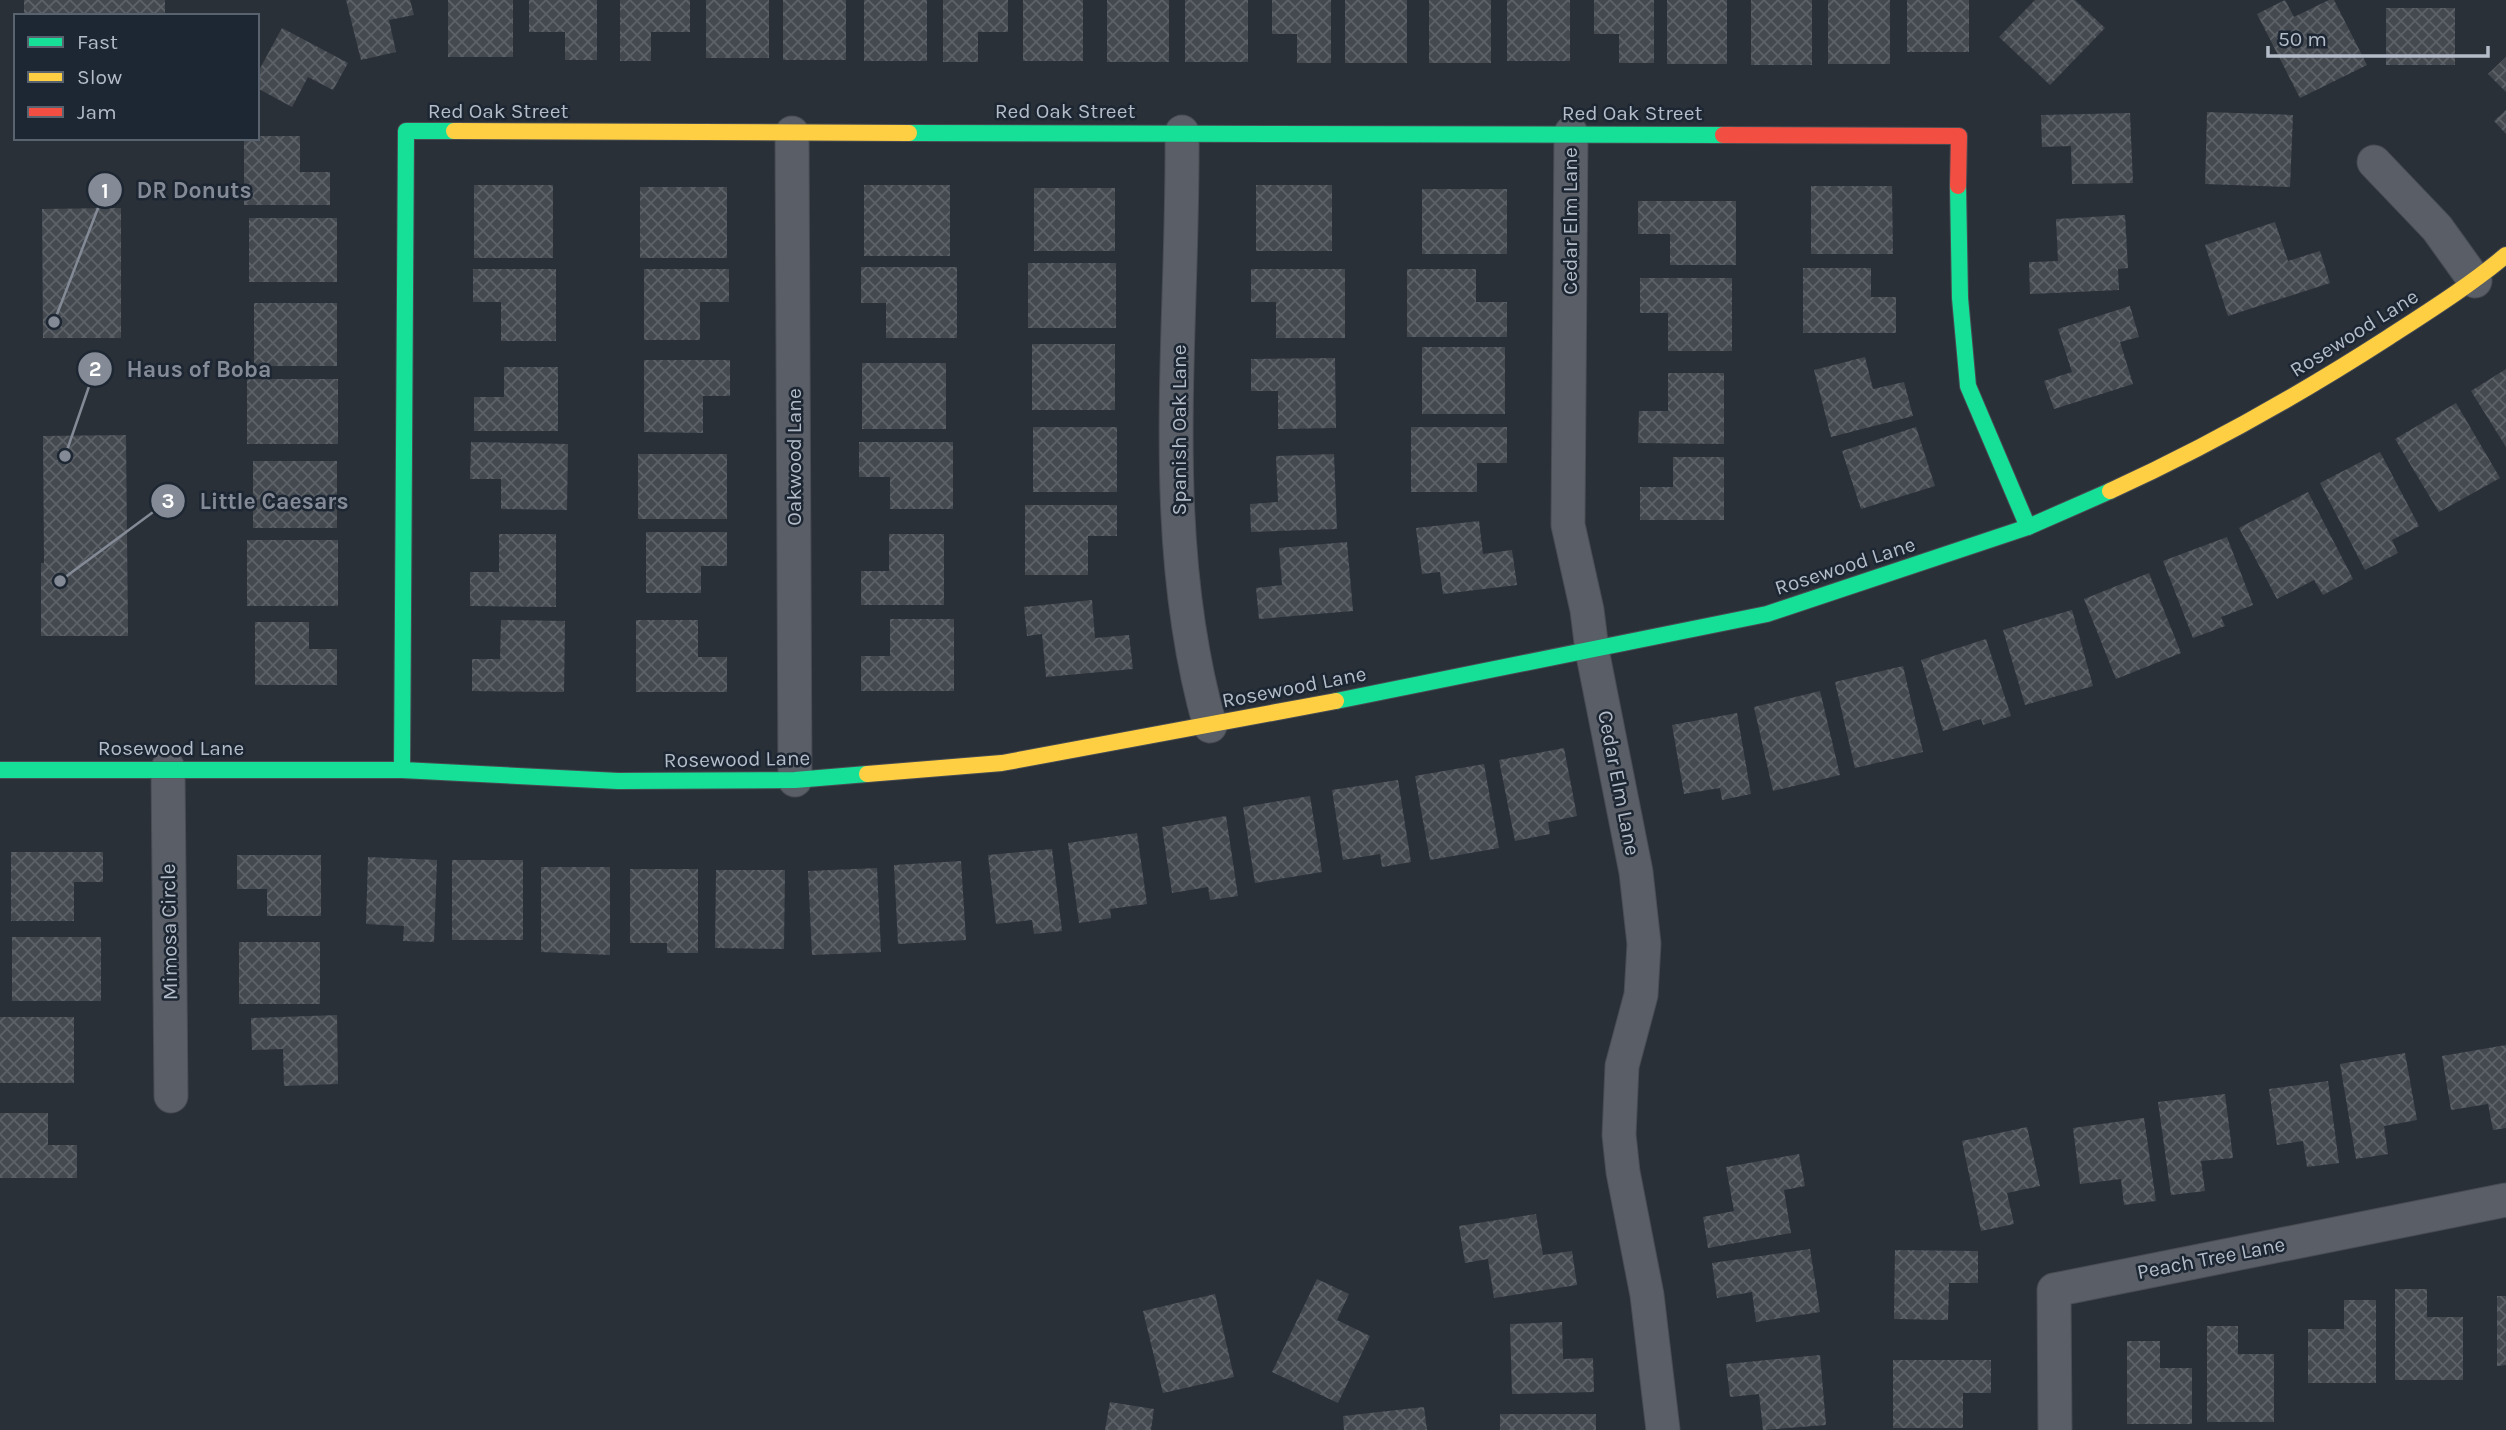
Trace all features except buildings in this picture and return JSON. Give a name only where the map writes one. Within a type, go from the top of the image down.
[{"type":"street","name":"Red Oak Street","points":[[402,770],[406,131],[1959,136],[1958,247],[1968,386],[2028,527]]},
{"type":"street","name":"Spanish Oak Lane","points":[[1182,132],[1177,439],[1179,535],[1185,610],[1198,684],[1210,726]]},
{"type":"street","name":"Oakwood Lane","points":[[792,133],[795,780]]},
{"type":"street","name":"Cedar Elm Lane","points":[[1571,133],[1568,525],[1587,610],[1592,650],[1636,872],[1644,944],[1641,995],[1622,1066],[1619,1135],[1623,1172],[1647,1295],[1663,1430]]},
{"type":"street","points":[[2374,162],[2437,228],[2475,281]]},
{"type":"street","name":"Rosewood Lane","points":[[0,770],[402,770],[618,781],[795,780],[1002,763],[1210,726],[1592,650],[1767,614],[2028,527],[2167,465],[2318,383],[2475,281],[2506,255]]},
{"type":"street","name":"Mimosa Circle","points":[[168,768],[171,1096]]},
{"type":"street","name":"Peach Tree Lane","points":[[2055,1430],[2054,1290],[2506,1200]]},
{"type":"traffic: fast","points":[[402,770],[406,131],[454,131]]},
{"type":"traffic: fast","points":[[909,133],[1723,135]]},
{"type":"traffic: fast","points":[[1958,186],[1960,298],[1968,386],[2028,527]]},
{"type":"traffic: fast","points":[[1336,701],[1767,614],[2028,527],[2110,491]]},
{"type":"traffic: fast","points":[[0,770],[402,770],[618,781],[795,780],[867,774]]},
{"type":"traffic: slow","points":[[454,131],[909,133]]},
{"type":"traffic: slow","points":[[2110,491],[2217,438],[2321,379],[2449,298],[2506,255]]},
{"type":"traffic: slow","points":[[867,774],[1002,763],[1336,701]]},
{"type":"traffic: jam","points":[[1723,135],[1959,136],[1958,186]]},
{"type":"place","name":"DR Donuts","points":[[54,322]]},
{"type":"place","name":"Haus of Boba","points":[[65,456]]},
{"type":"place","name":"Little Caesars","points":[[60,581]]}]
